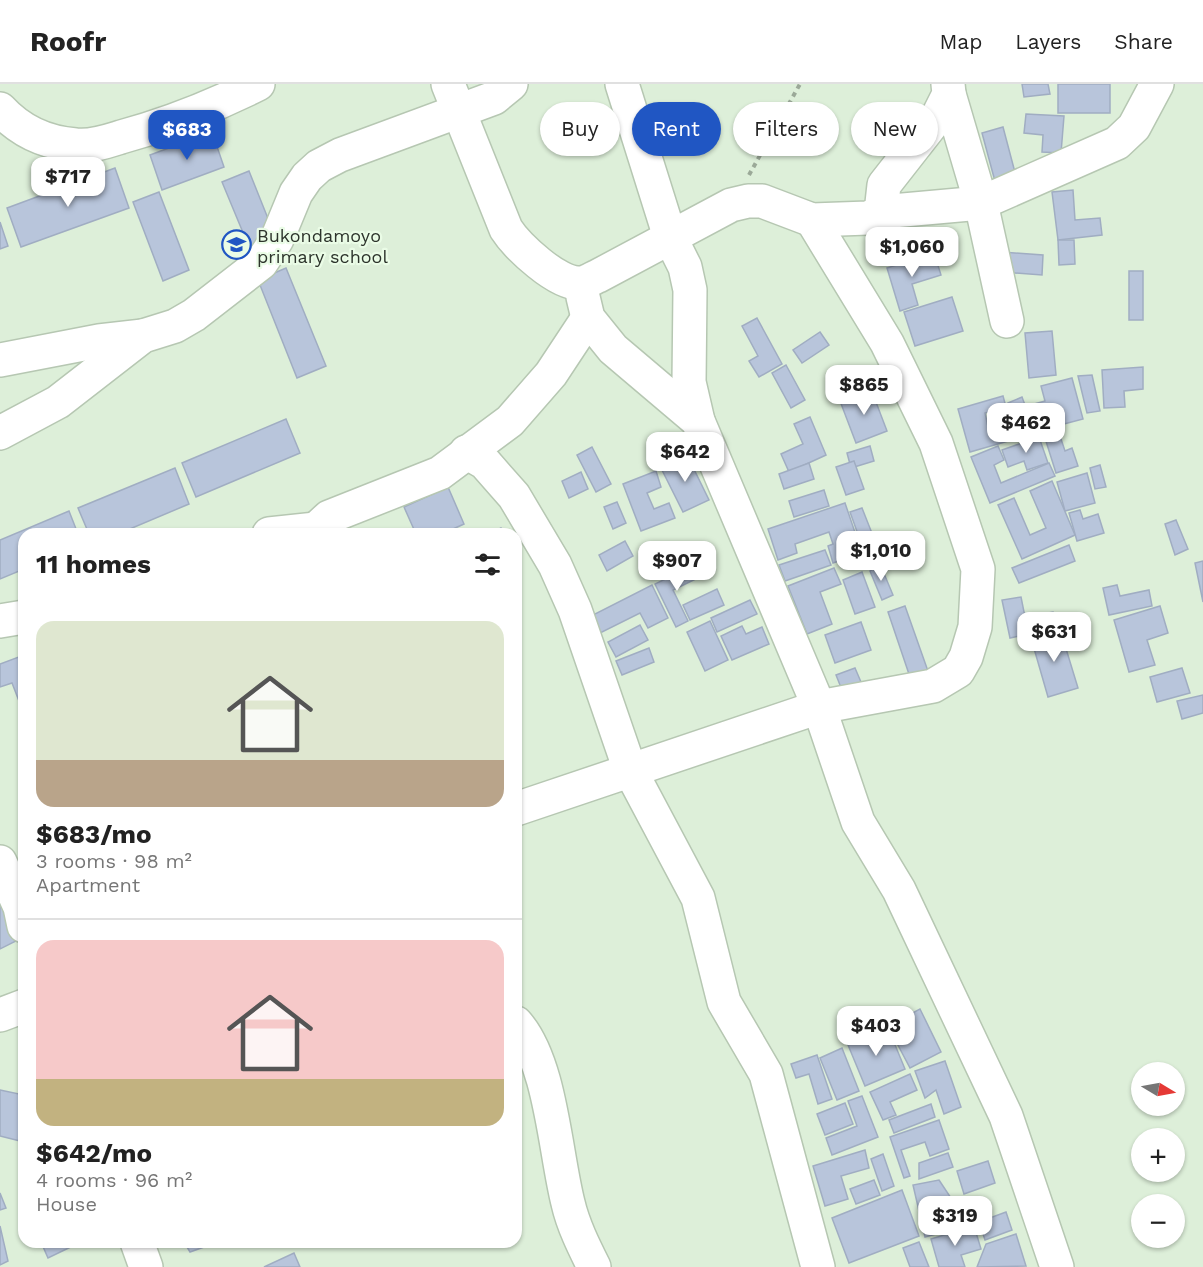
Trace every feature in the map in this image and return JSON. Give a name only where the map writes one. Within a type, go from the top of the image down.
[{"type":"street","points":[[0,109],[25,132],[49,141],[78,146],[140,132],[210,108],[258,84]]},
{"type":"street","points":[[0,360],[99,341],[143,336],[175,326],[194,315],[261,263],[277,239],[296,193],[319,166],[455,97],[494,98],[510,84]]},
{"type":"street","points":[[622,84],[670,237],[685,267],[690,290],[689,382],[698,421],[819,707],[858,822],[899,891],[1006,1116],[1057,1267]]},
{"type":"street","points":[[455,97],[506,229],[514,241],[523,252],[567,280],[580,283],[731,205],[748,201],[762,201],[812,220],[868,218],[881,212],[981,202],[1117,142],[1134,127],[1157,84]]},
{"type":"street","points":[[949,89],[981,202],[1007,321]]},
{"type":"street","points":[[881,212],[884,185],[938,116],[949,89]]},
{"type":"street","points":[[522,807],[819,707],[933,686],[958,671],[966,657],[975,627],[978,569],[936,443],[909,383],[859,294],[812,220]]},
{"type":"street","points":[[580,283],[588,318],[613,349],[698,421]]},
{"type":"street","points":[[318,528],[329,517],[345,509],[440,473],[510,421],[530,400],[588,318]]},
{"type":"street","points":[[0,433],[58,402],[143,336]]},
{"type":"street","points":[[466,452],[485,463],[514,496],[555,565],[575,610],[630,770],[698,898],[724,1002],[766,1074],[818,1267]]},
{"type":"street","points":[[0,621],[18,618]]},
{"type":"street","points":[[0,862],[18,902]]},
{"type":"street","points":[[0,1015],[18,1008]]},
{"type":"street","points":[[522,1034],[536,1058],[548,1103],[568,1206],[594,1267]]},
{"type":"street","points":[[139,1248],[146,1267]]},
{"type":"path","points":[[731,205],[800,84]]},
{"type":"building","points":[[1022,84],[1048,84],[1050,94],[1024,97]]},
{"type":"building","points":[[1058,84],[1110,84],[1110,113],[1058,113]]},
{"type":"building","points":[[1026,114],[1064,116],[1061,153],[1042,152],[1043,135],[1024,133]]},
{"type":"building","points":[[1003,127],[1017,180],[996,185],[982,133]]},
{"type":"building","points":[[212,132],[224,167],[162,190],[150,155]]},
{"type":"building","points":[[115,168],[129,208],[21,247],[7,208]]},
{"type":"building","points":[[249,171],[275,236],[249,247],[222,182]]},
{"type":"building","points":[[1073,190],[1075,220],[1100,218],[1102,235],[1058,240],[1052,192]]},
{"type":"building","points":[[159,192],[189,270],[163,281],[133,202]]},
{"type":"building","points":[[0,222],[8,246],[0,249]]},
{"type":"building","points":[[1058,240],[1074,240],[1075,264],[1059,265]]},
{"type":"building","points":[[1002,252],[1043,255],[1042,275],[1001,272]]},
{"type":"building","points":[[934,253],[941,275],[912,284],[918,305],[900,311],[887,268]]},
{"type":"building","points":[[286,268],[326,366],[297,378],[258,280]]},
{"type":"building","points":[[1129,271],[1143,271],[1143,320],[1129,320]]},
{"type":"building","points":[[952,297],[963,331],[915,346],[904,312]]},
{"type":"building","points":[[757,318],[782,364],[759,377],[749,361],[758,356],[742,326]]},
{"type":"building","points":[[1052,331],[1056,375],[1029,378],[1025,333]]},
{"type":"building","points":[[820,332],[829,345],[802,363],[793,350]]},
{"type":"building","points":[[786,365],[805,400],[791,408],[772,373]]},
{"type":"building","points":[[1143,367],[1143,389],[1124,391],[1125,407],[1104,408],[1102,370]]},
{"type":"building","points":[[1092,375],[1100,411],[1087,413],[1078,376]]},
{"type":"building","points":[[1072,378],[1083,419],[1041,430],[1034,404],[1045,401],[1041,386]]},
{"type":"building","points":[[871,389],[887,431],[856,443],[840,401]]},
{"type":"building","points":[[1003,396],[1006,407],[985,413],[988,427],[1014,419],[1019,438],[970,452],[958,409]]},
{"type":"building","points":[[1022,397],[1035,432],[1021,437],[1008,403]]},
{"type":"building","points":[[810,417],[826,455],[789,472],[781,454],[803,444],[794,424]]},
{"type":"building","points":[[286,419],[300,453],[196,497],[182,463]]},
{"type":"building","points":[[1058,430],[1065,451],[1072,448],[1078,466],[1056,473],[1044,435]]},
{"type":"building","points":[[1039,437],[1048,463],[1027,470],[1024,461],[1008,467],[1002,450]]},
{"type":"building","points":[[870,446],[874,461],[851,468],[847,453]]},
{"type":"building","points":[[998,446],[1004,460],[994,465],[1001,483],[1049,463],[1055,476],[990,503],[971,457]]},
{"type":"building","points":[[592,447],[611,484],[596,492],[577,455]]},
{"type":"building","points":[[686,453],[709,500],[683,512],[660,466]]},
{"type":"building","points":[[854,461],[864,489],[846,495],[836,467]]},
{"type":"building","points":[[809,463],[814,479],[784,489],[779,474]]},
{"type":"building","points":[[1100,465],[1106,487],[1095,489],[1090,468]]},
{"type":"building","points":[[175,468],[189,504],[132,528],[86,528],[78,508]]},
{"type":"building","points":[[656,471],[661,487],[647,493],[654,509],[669,503],[675,518],[641,531],[623,484]]},
{"type":"building","points":[[581,472],[588,489],[569,498],[562,481]]},
{"type":"building","points":[[1087,473],[1095,503],[1065,511],[1057,482]]},
{"type":"building","points":[[1052,481],[1075,535],[1022,559],[998,505],[1014,498],[1030,535],[1046,528],[1030,491]]},
{"type":"building","points":[[448,487],[464,524],[455,528],[413,528],[404,507]]},
{"type":"building","points":[[824,490],[829,506],[794,517],[789,501]]},
{"type":"building","points":[[617,502],[626,523],[613,529],[604,507]]},
{"type":"building","points":[[845,503],[862,553],[833,563],[828,546],[833,544],[829,532],[795,544],[797,553],[778,560],[768,529]]},
{"type":"building","points":[[862,508],[877,546],[864,551],[850,512]]},
{"type":"building","points":[[1080,510],[1083,519],[1098,514],[1104,533],[1077,541],[1069,513]]},
{"type":"building","points":[[69,511],[76,528],[29,528]]},
{"type":"building","points":[[1176,520],[1188,549],[1175,555],[1165,524]]},
{"type":"building","points":[[18,532],[18,572],[0,579],[0,540]]},
{"type":"building","points":[[625,541],[633,556],[607,571],[599,555]]},
{"type":"building","points":[[1069,545],[1075,561],[1019,583],[1012,568]]},
{"type":"building","points":[[825,550],[831,565],[785,581],[779,565]]},
{"type":"building","points":[[1203,561],[1203,602],[1195,563]]},
{"type":"building","points":[[696,564],[702,576],[673,590],[688,621],[676,627],[655,584]]},
{"type":"building","points":[[880,564],[893,595],[882,600],[870,571]]},
{"type":"building","points":[[834,568],[841,584],[820,592],[832,624],[807,634],[788,586]]},
{"type":"building","points":[[862,572],[875,607],[855,614],[843,580]]},
{"type":"building","points":[[652,585],[668,618],[648,628],[640,613],[600,633],[591,616]]},
{"type":"building","points":[[1117,585],[1120,596],[1149,590],[1152,606],[1109,615],[1103,588]]},
{"type":"building","points":[[717,589],[724,605],[690,620],[683,605]]},
{"type":"building","points":[[1021,597],[1025,617],[1053,612],[1056,628],[1010,638],[1002,600]]},
{"type":"building","points":[[750,600],[757,614],[717,632],[711,618]]},
{"type":"building","points":[[905,606],[929,674],[911,680],[888,612]]},
{"type":"building","points":[[1160,606],[1168,633],[1147,640],[1155,665],[1129,672],[1114,620]]},
{"type":"building","points":[[710,621],[728,660],[705,671],[687,632]]},
{"type":"building","points":[[861,622],[871,650],[835,663],[825,635]]},
{"type":"building","points":[[640,625],[648,640],[616,657],[608,642]]},
{"type":"building","points":[[742,626],[746,634],[762,627],[769,644],[732,660],[721,636]]},
{"type":"building","points":[[1060,629],[1078,688],[1048,697],[1031,638]]},
{"type":"building","points":[[649,648],[654,662],[622,675],[616,661]]},
{"type":"building","points":[[18,657],[18,698],[12,683],[0,687],[0,664]]},
{"type":"building","points":[[855,668],[861,682],[842,690],[836,675]]},
{"type":"building","points":[[1182,668],[1190,693],[1157,702],[1150,677]]},
{"type":"building","points":[[1203,695],[1203,713],[1182,719],[1177,701]]},
{"type":"building","points":[[0,900],[18,940],[0,949]]},
{"type":"building","points":[[920,1009],[941,1052],[910,1068],[888,1026]]},
{"type":"building","points":[[888,1028],[905,1069],[865,1086],[848,1045]]},
{"type":"building","points":[[842,1048],[859,1091],[837,1100],[820,1058]]},
{"type":"building","points":[[817,1055],[832,1099],[818,1104],[809,1074],[796,1078],[791,1064]]},
{"type":"building","points":[[945,1061],[961,1107],[944,1114],[936,1090],[925,1098],[915,1071]]},
{"type":"building","points":[[910,1074],[917,1090],[890,1102],[896,1115],[883,1120],[870,1092]]},
{"type":"building","points":[[0,1090],[18,1094],[18,1140],[0,1136]]},
{"type":"building","points":[[862,1096],[878,1137],[832,1155],[826,1138],[857,1126],[848,1101]]},
{"type":"building","points":[[845,1103],[853,1124],[825,1135],[817,1114]]},
{"type":"building","points":[[931,1104],[935,1117],[894,1133],[889,1120]]},
{"type":"building","points":[[939,1120],[949,1149],[930,1156],[925,1142],[901,1150],[910,1176],[904,1178],[890,1137]]},
{"type":"building","points":[[865,1150],[869,1168],[841,1176],[848,1199],[825,1206],[813,1166]]},
{"type":"building","points":[[948,1153],[953,1167],[919,1179],[919,1163]]},
{"type":"building","points":[[883,1154],[894,1186],[882,1191],[871,1159]]},
{"type":"building","points":[[988,1161],[995,1183],[964,1194],[957,1171]]},
{"type":"building","points":[[874,1180],[880,1195],[856,1204],[850,1189]]},
{"type":"building","points":[[939,1180],[955,1204],[947,1231],[925,1237],[913,1185]]},
{"type":"building","points":[[902,1190],[919,1236],[849,1263],[832,1218]]},
{"type":"building","points":[[0,1193],[6,1208],[0,1210]]},
{"type":"building","points":[[1006,1212],[1012,1230],[985,1240],[979,1222]]},
{"type":"building","points":[[0,1226],[8,1261],[0,1265]]},
{"type":"building","points":[[974,1226],[981,1249],[961,1255],[965,1267],[939,1267],[931,1239]]},
{"type":"building","points":[[1016,1234],[1026,1266],[977,1267],[986,1244]]},
{"type":"building","points":[[919,1242],[929,1267],[910,1267],[903,1248]]},
{"type":"building","points":[[44,1248],[69,1248],[48,1258]]},
{"type":"building","points":[[188,1248],[201,1248],[190,1252]]},
{"type":"building","points":[[294,1253],[300,1267],[264,1267]]},
{"type":"place","name":"Bukondamoyo primary school","points":[[236,245]]}]
